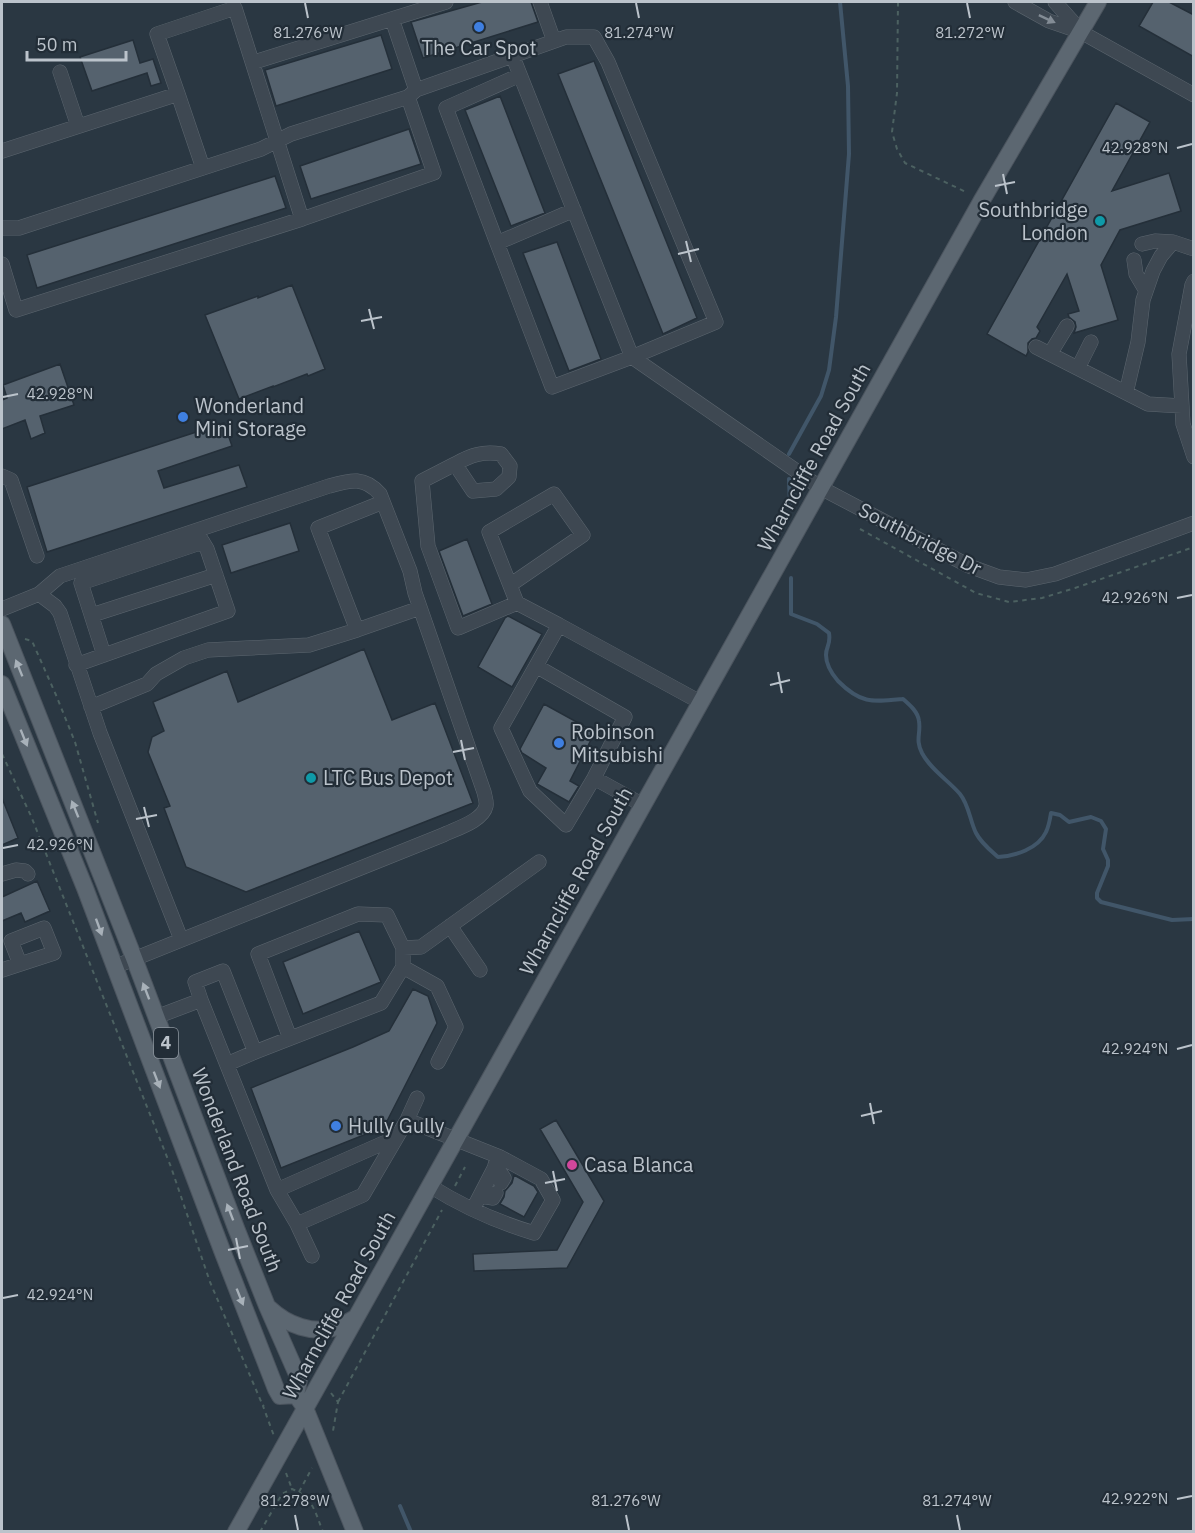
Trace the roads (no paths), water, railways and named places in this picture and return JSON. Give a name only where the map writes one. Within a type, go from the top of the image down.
[{"type":"main road","name":"Wharncliffe Road South","points":[[236,1532],[300,1401],[355,1318],[982,200],[1098,2]]},
{"type":"main road","name":"Wonderland Road South","points":[[2,624],[134,958],[236,1228],[299,1379],[300,1401],[355,1532]]},
{"type":"main road","name":"4","points":[[2,684],[85,888],[276,1389],[280,1396],[300,1401]]},
{"type":"main road","points":[[267,1306],[275,1314],[297,1327],[328,1329],[338,1327],[355,1318]]},
{"type":"street","points":[[254,62],[446,2]]},
{"type":"street","points":[[540,2],[554,41]]},
{"type":"street","points":[[1015,2],[1049,21],[1082,32],[1194,95]]},
{"type":"street","points":[[1054,2],[1082,32]]},
{"type":"street","points":[[203,168],[157,34],[235,8],[302,219]]},
{"type":"street","points":[[2,264],[16,310],[302,219],[434,174],[392,18]]},
{"type":"street","points":[[2,228],[19,228],[261,149],[291,134],[412,94],[566,37],[594,37],[608,62],[716,322],[552,387],[446,108],[520,75]]},
{"type":"street","points":[[513,57],[632,357]]},
{"type":"street","points":[[60,72],[78,126]]},
{"type":"street","points":[[2,151],[177,94]]},
{"type":"street","points":[[497,243],[574,210]]},
{"type":"street","points":[[1142,244],[1155,241],[1173,242],[1194,249]]},
{"type":"street","points":[[1126,393],[1138,342],[1143,300],[1157,263],[1173,242]]},
{"type":"street","points":[[1134,260],[1136,274],[1146,291]]},
{"type":"street","points":[[1194,281],[1191,285],[1179,354],[1183,424],[1194,457]]},
{"type":"street","points":[[1050,354],[1067,326]]},
{"type":"street","points":[[1078,368],[1091,342]]},
{"type":"street","points":[[1036,347],[1148,404],[1182,406]]},
{"type":"street","name":"Southbridge Dr","points":[[632,357],[821,488],[969,566],[999,577],[1026,580],[1055,574],[1194,523]]},
{"type":"street","points":[[455,464],[422,481],[428,546],[458,628],[517,603]]},
{"type":"street","points":[[2,476],[11,480],[37,556]]},
{"type":"street","points":[[104,655],[81,583],[345,482],[355,481],[372,485],[380,494],[410,571],[420,608],[487,804],[478,819],[443,835],[114,967]]},
{"type":"street","points":[[510,585],[583,535],[554,494],[489,532],[517,603],[700,702]]},
{"type":"street","points":[[357,630],[318,528],[383,502]]},
{"type":"street","points":[[76,665],[228,610],[207,549],[199,537]]},
{"type":"street","points":[[2,609],[39,594],[60,576],[199,537]]},
{"type":"street","points":[[92,615],[216,575]]},
{"type":"street","points":[[39,594],[55,606],[60,613],[91,707],[181,939]]},
{"type":"street","points":[[91,707],[147,684],[156,674],[184,658],[208,651],[309,645],[420,608]]},
{"type":"street","points":[[536,666],[625,717],[594,778],[566,825],[530,791],[501,728],[559,625]]},
{"type":"street","points":[[594,778],[643,805]]},
{"type":"street","points":[[403,948],[420,947],[539,862]]},
{"type":"street","points":[[2,874],[16,870],[25,871],[28,874]]},
{"type":"street","points":[[227,1064],[381,1003],[403,967],[403,948],[387,915],[358,914],[258,954],[290,1038]]},
{"type":"street","points":[[450,926],[480,970]]},
{"type":"street","points":[[2,970],[20,964]]},
{"type":"street","points":[[403,967],[437,986],[456,1027],[438,1062]]},
{"type":"street","points":[[255,1052],[223,971],[195,982],[277,1190],[312,1256]]},
{"type":"street","points":[[156,1017],[201,1000]]},
{"type":"street","points":[[297,1224],[363,1195],[407,1120],[417,1098]]},
{"type":"street","points":[[407,1120],[456,1138],[497,1161],[541,1179],[553,1200],[534,1233],[508,1226],[430,1186]]},
{"type":"street","points":[[277,1190],[396,1138]]},
{"type":"street","points":[[480,1196],[493,1198],[504,1178],[497,1161]]},
{"type":"street","points":[[473,1209],[497,1161]]},
{"type":"waterway","points":[[789,454],[821,396],[829,370],[836,317],[849,154],[848,86],[840,2]]},
{"type":"waterway","points":[[789,479],[790,507]]},
{"type":"waterway","points":[[791,578],[791,614],[817,624],[829,633],[826,659],[838,681],[860,698],[875,701],[903,699],[911,706],[918,718],[919,744],[922,753],[930,765],[960,794],[978,837],[998,857],[1019,853],[1038,843],[1047,830],[1051,813],[1060,815],[1069,822],[1091,817],[1101,821],[1106,829],[1103,849],[1108,866],[1097,893],[1097,898],[1101,902],[1172,920],[1194,919]]},
{"type":"waterway","points":[[400,1506],[411,1532]]},
{"type":"place","name":"The Car Spot","points":[[479,27]]},
{"type":"place","name":"Southbridge London","points":[[1100,221]]},
{"type":"place","name":"Wonderland Mini Storage","points":[[183,417]]},
{"type":"place","name":"Robinson Mitsubishi","points":[[559,743]]},
{"type":"place","name":"LTC Bus Depot","points":[[311,778]]},
{"type":"place","name":"Hully Gully","points":[[336,1126]]},
{"type":"place","name":"Casa Blanca","points":[[572,1165]]}]
